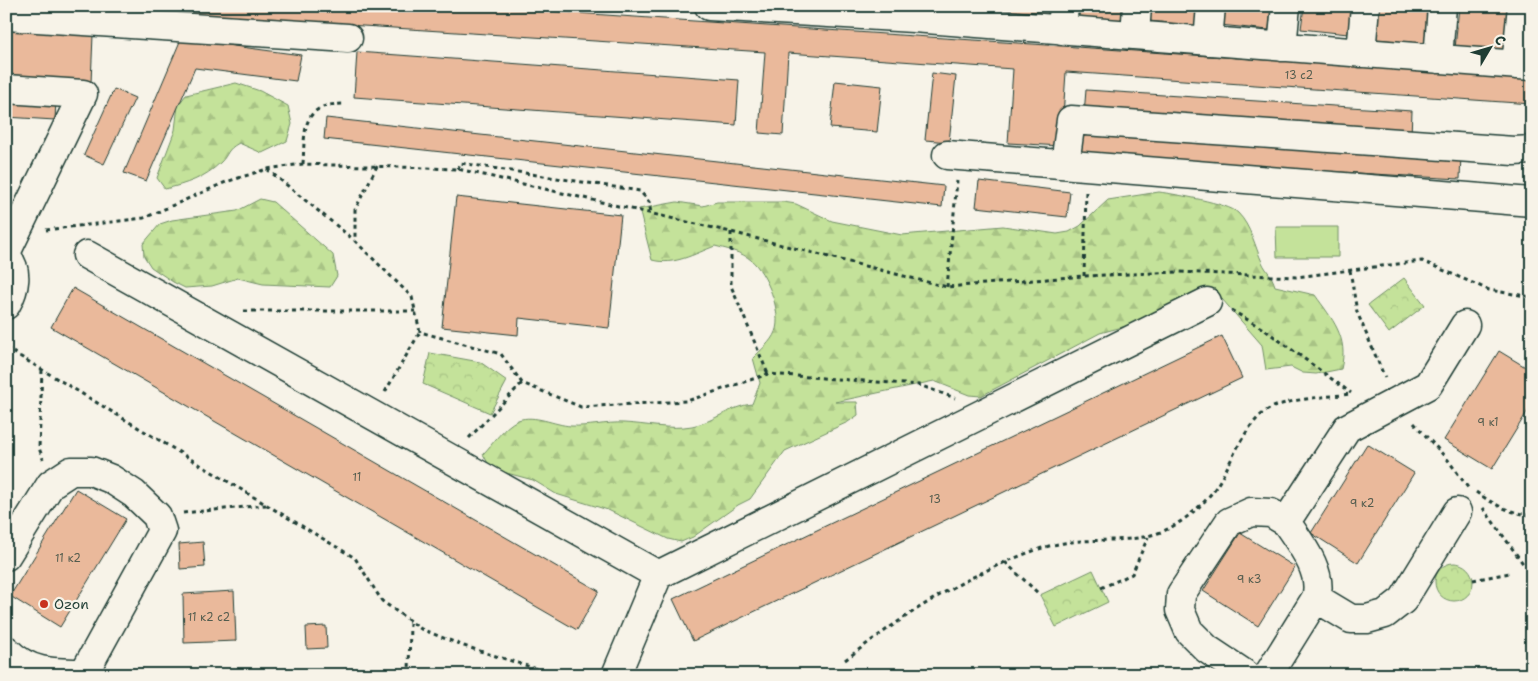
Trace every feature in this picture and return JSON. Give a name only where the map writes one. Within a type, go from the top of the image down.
[{"type":"lane","points":[[709,6],[1063,18],[1135,35],[1524,65],[1522,6]]},
{"type":"lane","points":[[1135,35],[1137,6]]},
{"type":"lane","points":[[1208,41],[1211,6]]},
{"type":"lane","points":[[1282,47],[1286,6]]},
{"type":"lane","points":[[1361,53],[1365,6]]},
{"type":"lane","points":[[1438,59],[1442,6]]},
{"type":"lane","points":[[6,16],[348,38]]},
{"type":"lane","points":[[6,89],[83,94],[9,247],[15,275],[12,294],[6,306]]},
{"type":"lane","points":[[1076,165],[1071,120],[1532,150]]},
{"type":"lane","points":[[954,155],[1532,202]]},
{"type":"lane","points":[[87,255],[658,575]]},
{"type":"lane","points":[[616,675],[658,575],[1206,302]]},
{"type":"lane","points":[[1286,522],[1347,428],[1428,385],[1465,325]]},
{"type":"lane","points":[[6,556],[51,484],[71,471],[91,471],[111,479],[127,489],[157,516],[162,531],[85,674],[42,672],[11,655],[6,650]]},
{"type":"lane","points":[[1246,675],[1207,648],[1189,631],[1180,610],[1181,594],[1229,522],[1251,512],[1270,513],[1286,522],[1314,567],[1319,587],[1316,598],[1268,675]]},
{"type":"lane","points":[[1316,598],[1351,619],[1367,619],[1385,614],[1403,600],[1457,512]]},
{"type":"path","points":[[304,164],[305,127],[312,113],[327,104],[344,104]]},
{"type":"path","points":[[947,287],[954,155]]},
{"type":"path","points":[[458,169],[460,163],[640,191],[649,202],[651,213]]},
{"type":"path","points":[[9,247],[144,218],[226,182],[267,169],[304,164],[377,166],[458,169],[731,232],[947,287],[1084,276],[1178,272],[1296,277],[1422,261],[1489,290],[1532,297]]},
{"type":"path","points":[[1076,165],[1084,276]]},
{"type":"path","points":[[355,241],[355,210],[377,166]]},
{"type":"path","points":[[267,169],[355,241],[412,297],[420,332],[372,414]]},
{"type":"path","points":[[731,232],[731,286],[768,374]]},
{"type":"path","points":[[1206,302],[1235,311],[1352,394]]},
{"type":"path","points":[[236,311],[416,311]]},
{"type":"path","points":[[420,332],[501,354],[522,383],[582,407],[687,401],[768,374],[919,384],[988,411]]},
{"type":"path","points":[[6,348],[355,558],[382,600],[421,628],[464,646],[556,675]]},
{"type":"path","points":[[42,370],[39,448],[51,484]]},
{"type":"path","points":[[450,458],[522,383]]},
{"type":"path","points":[[845,660],[884,631],[950,587],[1005,562],[1063,543],[1148,536],[1174,526],[1197,508],[1216,488],[1250,429],[1266,412],[1279,405],[1352,394],[1396,402]]},
{"type":"path","points":[[1532,515],[1518,514],[1490,502],[1467,486],[1532,576]]},
{"type":"path","points":[[157,516],[266,505]]},
{"type":"path","points":[[1102,588],[1132,574],[1148,536]]},
{"type":"path","points":[[1005,562],[1040,595]]},
{"type":"path","points":[[1473,580],[1510,573]]},
{"type":"path","points":[[409,675],[410,621]]},
{"type":"green space","points":[[236,83],[260,91],[288,106],[292,124],[287,141],[262,153],[239,143],[232,148],[215,168],[188,182],[165,189],[157,178],[175,130],[178,105],[186,95]]},
{"type":"green space","points":[[1159,192],[1213,202],[1238,213],[1249,230],[1262,262],[1275,286],[1315,295],[1333,321],[1343,347],[1341,369],[1316,374],[1303,373],[1291,367],[1266,370],[1262,345],[1222,299],[1209,299],[1160,317],[1100,333],[981,396],[969,395],[934,381],[835,402],[857,402],[858,415],[848,422],[785,451],[750,499],[738,505],[693,537],[681,542],[668,539],[608,510],[556,494],[533,480],[503,472],[489,465],[483,454],[508,426],[524,418],[571,426],[617,423],[684,427],[700,424],[744,405],[752,404],[760,383],[753,358],[771,339],[777,324],[777,314],[772,293],[762,274],[757,266],[747,257],[715,246],[692,256],[676,260],[652,260],[639,209],[677,202],[703,206],[717,202],[783,202],[796,204],[832,221],[902,235],[1003,226],[1057,234],[1069,232],[1080,226],[1108,200]]},
{"type":"green space","points":[[260,199],[273,202],[333,255],[337,276],[330,287],[263,284],[238,278],[212,286],[185,288],[151,267],[144,256],[143,244],[160,224],[172,220],[237,211]]},
{"type":"green space","points":[[1276,227],[1338,227],[1338,257],[1277,257]]},
{"type":"green space","points":[[1404,278],[1425,305],[1389,333],[1368,305]]},
{"type":"green space","points":[[430,353],[480,362],[507,381],[490,413],[423,384]]},
{"type":"green space","points":[[1454,563],[1467,569],[1473,582],[1467,595],[1454,601],[1441,595],[1435,582],[1441,569]]},
{"type":"green space","points":[[1093,570],[1108,602],[1056,627],[1040,595]]},
{"type":"building","points":[[54,6],[473,6],[1532,78],[1532,104],[1066,72],[1061,146],[1008,143],[1013,69],[788,53],[783,135],[759,133],[765,52]]},
{"type":"building","points":[[932,6],[973,6],[973,10]]},
{"type":"building","points":[[1001,6],[1048,6],[1048,15],[1000,12]]},
{"type":"building","points":[[1080,6],[1125,6],[1124,21],[1079,17]]},
{"type":"building","points":[[1150,6],[1199,6],[1197,26],[1149,21]]},
{"type":"building","points":[[1222,6],[1271,6],[1269,30],[1220,25]]},
{"type":"building","points":[[1304,6],[1351,6],[1348,34],[1301,29]]},
{"type":"building","points":[[1379,6],[1429,6],[1425,44],[1376,39]]},
{"type":"building","points":[[1459,6],[1509,6],[1504,53],[1455,49]]},
{"type":"building","points":[[6,29],[93,35],[91,83],[6,78]]},
{"type":"building","points":[[181,39],[301,55],[296,81],[195,68],[146,181],[124,173]]},
{"type":"building","points":[[357,52],[739,80],[736,125],[354,97]]},
{"type":"building","points":[[932,73],[956,76],[949,142],[925,140]]},
{"type":"building","points":[[835,81],[882,86],[877,132],[830,128]]},
{"type":"building","points":[[114,89],[135,98],[104,164],[84,155]]},
{"type":"building","points":[[1086,90],[1412,111],[1411,136],[1084,114]]},
{"type":"building","points":[[6,98],[56,100],[55,120],[6,117]]},
{"type":"building","points":[[326,118],[944,186],[942,207],[324,139]]},
{"type":"building","points":[[1080,133],[1461,154],[1460,179],[1079,157]]},
{"type":"building","points":[[979,181],[1070,192],[1067,217],[976,207]]},
{"type":"building","points":[[456,197],[621,215],[609,328],[519,318],[518,335],[442,327]]},
{"type":"building","points":[[73,288],[599,591],[577,630],[51,327]]},
{"type":"building","points":[[1222,336],[1242,378],[693,641],[673,599]]},
{"type":"building","points":[[1499,351],[1532,371],[1532,404],[1492,469],[1444,440]]},
{"type":"building","points":[[1367,444],[1414,473],[1358,563],[1311,533]]},
{"type":"building","points":[[76,489],[126,519],[60,627],[10,596]]},
{"type":"building","points":[[1240,533],[1295,567],[1258,626],[1203,591]]},
{"type":"building","points":[[203,542],[205,567],[180,569],[179,544]]},
{"type":"building","points":[[234,591],[236,641],[184,643],[183,594]]},
{"type":"building","points":[[326,626],[327,648],[307,649],[306,627]]},
{"type":"place","name":"Ozon","points":[[44,604]]}]
